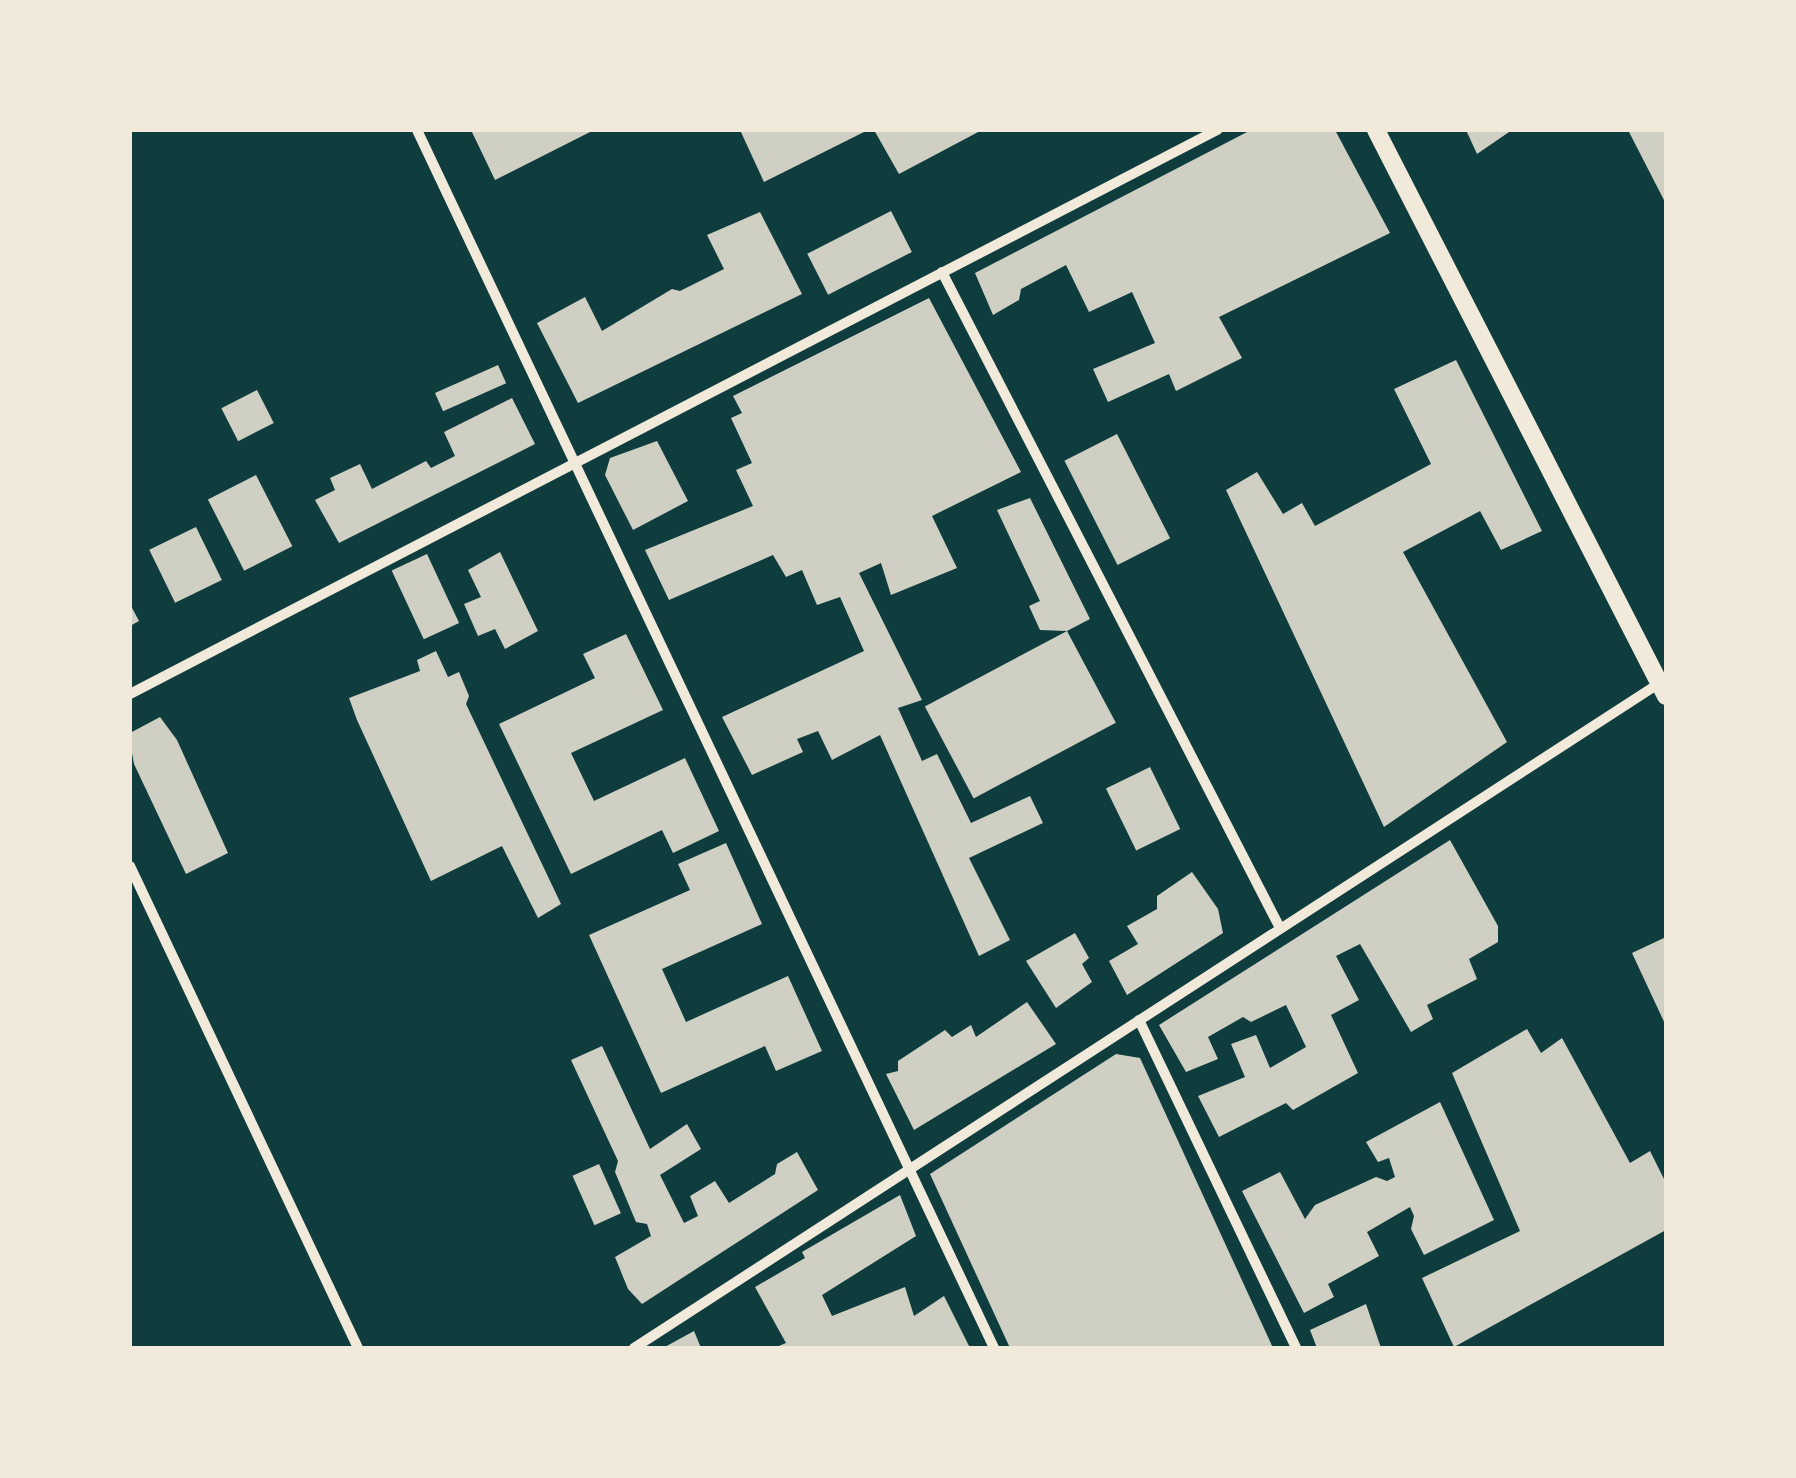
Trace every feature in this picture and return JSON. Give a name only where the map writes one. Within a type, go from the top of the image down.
[{"type":"street","points":[[416,130],[994,1348]]},
{"type":"street","points":[[130,694],[1217,130]]},
{"type":"street","points":[[634,1348],[911,1172],[1280,928],[1664,686],[1376,130]]},
{"type":"street","points":[[942,272],[1280,928]]},
{"type":"street","points":[[130,866],[358,1348]]},
{"type":"street","points":[[1139,1020],[1296,1348]]},
{"type":"building","points":[[471,130],[594,130],[495,180]]},
{"type":"building","points":[[740,130],[868,130],[764,182]]},
{"type":"building","points":[[874,130],[982,130],[899,174]]},
{"type":"building","points":[[1251,130],[1335,130],[1390,233],[1219,317],[1242,358],[1176,391],[1169,374],[1108,402],[1093,369],[1155,343],[1132,292],[1089,312],[1066,265],[1021,289],[1019,300],[993,315],[975,273]]},
{"type":"building","points":[[1466,130],[1512,130],[1477,154]]},
{"type":"building","points":[[1628,130],[1666,130],[1666,204]]},
{"type":"building","points":[[891,211],[912,252],[828,295],[807,254]]},
{"type":"building","points":[[760,212],[802,294],[578,403],[537,323],[585,297],[602,331],[672,289],[680,291],[724,269],[707,235]]},
{"type":"building","points":[[929,298],[1021,472],[932,516],[957,568],[891,595],[881,563],[859,573],[922,700],[898,708],[922,761],[937,754],[971,823],[1030,796],[1043,823],[969,858],[1010,940],[979,956],[880,735],[832,760],[818,731],[797,739],[803,752],[752,775],[722,717],[864,651],[840,597],[817,605],[802,570],[786,577],[773,555],[669,600],[645,550],[753,506],[736,470],[752,463],[731,418],[742,413],[733,396]]},
{"type":"building","points":[[1456,360],[1542,531],[1501,550],[1480,511],[1403,552],[1507,742],[1384,827],[1226,490],[1257,472],[1283,514],[1302,503],[1315,526],[1431,464],[1394,389]]},
{"type":"building","points":[[498,365],[506,383],[443,411],[435,393]]},
{"type":"building","points":[[257,390],[274,423],[238,441],[221,408]]},
{"type":"building","points":[[512,398],[535,444],[339,543],[315,500],[335,490],[330,478],[360,464],[372,489],[426,461],[431,468],[455,456],[444,432]]},
{"type":"building","points":[[1117,434],[1170,538],[1118,565],[1064,461]]},
{"type":"building","points":[[657,441],[688,501],[633,530],[605,475],[610,458]]},
{"type":"building","points":[[256,475],[292,546],[244,571],[208,500]]},
{"type":"building","points":[[1030,498],[1090,619],[1067,631],[1040,630],[1029,606],[1040,601],[997,510]]},
{"type":"building","points":[[196,527],[222,580],[175,603],[149,550]]},
{"type":"building","points":[[500,552],[538,631],[505,649],[495,629],[478,636],[464,604],[481,597],[468,570]]},
{"type":"building","points":[[427,554],[459,623],[424,639],[392,570]]},
{"type":"building","points":[[130,604],[139,621],[130,626]]},
{"type":"building","points":[[1067,631],[1116,723],[974,798],[925,707]]},
{"type":"building","points":[[626,634],[663,710],[571,753],[594,801],[685,758],[719,831],[673,853],[662,830],[571,874],[499,724],[595,678],[583,654]]},
{"type":"building","points":[[436,651],[448,677],[459,672],[469,696],[466,704],[561,904],[538,918],[502,846],[431,881],[357,720],[349,698],[420,671],[417,660]]},
{"type":"building","points":[[160,717],[177,740],[228,853],[186,874],[134,764],[130,742],[130,733]]},
{"type":"building","points":[[1150,767],[1180,829],[1136,850],[1106,788]]},
{"type":"building","points":[[1450,840],[1498,926],[1498,942],[1469,959],[1477,979],[1427,1005],[1433,1019],[1411,1032],[1360,944],[1336,956],[1359,1000],[1331,1015],[1358,1073],[1293,1110],[1286,1103],[1219,1137],[1198,1096],[1245,1077],[1231,1044],[1256,1035],[1270,1068],[1306,1047],[1286,1005],[1251,1022],[1243,1017],[1208,1037],[1218,1059],[1186,1072],[1159,1025]]},
{"type":"building","points":[[726,843],[762,924],[662,969],[686,1022],[788,976],[822,1051],[776,1071],[765,1046],[661,1093],[589,935],[690,890],[678,864]]},
{"type":"building","points":[[1192,872],[1218,909],[1223,933],[1127,995],[1109,961],[1138,944],[1127,926],[1157,909],[1157,896]]},
{"type":"building","points":[[1075,933],[1089,958],[1082,964],[1092,982],[1056,1008],[1026,961]]},
{"type":"building","points":[[1666,937],[1666,1026],[1632,953]]},
{"type":"building","points":[[1027,1002],[1056,1044],[914,1130],[886,1074],[898,1071],[898,1061],[945,1030],[952,1037],[971,1025],[976,1037]]},
{"type":"building","points":[[1527,1029],[1541,1053],[1562,1038],[1630,1163],[1650,1151],[1666,1183],[1666,1230],[1454,1347],[1422,1278],[1520,1231],[1452,1073]]},
{"type":"building","points":[[602,1046],[650,1149],[687,1124],[701,1149],[660,1175],[684,1223],[698,1216],[690,1196],[715,1181],[729,1203],[775,1174],[777,1164],[797,1152],[818,1190],[642,1304],[628,1289],[615,1257],[651,1236],[647,1224],[636,1222],[615,1172],[618,1161],[571,1060]]},
{"type":"building","points":[[1116,1054],[1140,1058],[1273,1348],[1010,1348],[930,1174]]},
{"type":"building","points":[[1440,1102],[1494,1220],[1424,1255],[1411,1229],[1414,1216],[1410,1207],[1367,1232],[1379,1256],[1328,1284],[1334,1297],[1304,1313],[1242,1191],[1280,1172],[1305,1219],[1315,1205],[1376,1177],[1387,1181],[1395,1177],[1389,1158],[1378,1162],[1366,1142]]},
{"type":"building","points":[[599,1164],[621,1213],[594,1225],[573,1176]]},
{"type":"building","points":[[900,1195],[916,1236],[822,1295],[832,1316],[905,1287],[914,1316],[944,1296],[970,1348],[774,1348],[786,1343],[755,1287],[805,1258],[802,1252]]},
{"type":"building","points":[[1366,1304],[1381,1348],[1317,1348],[1310,1330]]},
{"type":"building","points":[[694,1331],[701,1348],[663,1348]]}]
